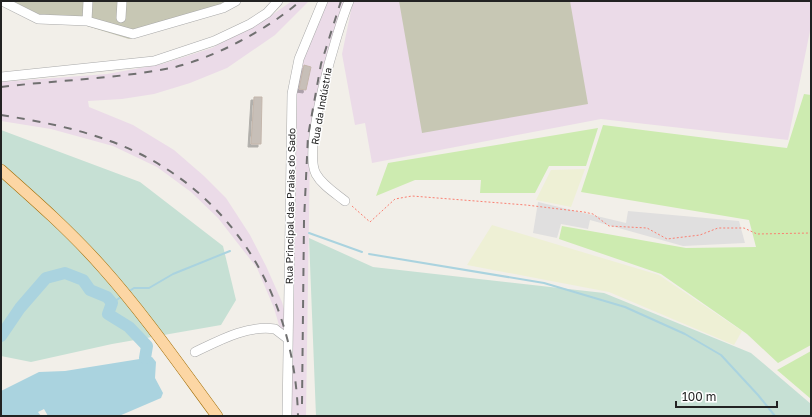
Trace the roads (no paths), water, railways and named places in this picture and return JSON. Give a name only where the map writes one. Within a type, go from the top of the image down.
[{"type":"main road","points":[[1,170],[67,231],[102,266],[146,321],[216,415]]},
{"type":"street","points":[[2,1],[38,19],[87,21],[133,34],[223,8],[236,1]]},
{"type":"street","points":[[87,21],[88,1]]},
{"type":"street","points":[[121,18],[122,1]]},
{"type":"street","points":[[1,77],[154,61],[214,41],[250,24],[267,13],[278,1]]},
{"type":"street","name":"Rua Principal das Praias do Sado","points":[[287,416],[292,94],[298,64],[322,1]]},
{"type":"street","name":"Rua da Indústria","points":[[345,201],[320,179],[316,174],[313,163],[320,105],[331,53],[349,1]]},
{"type":"street","points":[[195,352],[230,336],[246,331],[273,328],[279,330],[288,339]]},
{"type":"water","points":[[152,357],[156,362],[155,378],[163,393],[161,398],[119,416],[48,416],[44,409],[38,412],[41,416],[1,416],[1,391],[39,372],[65,371]]},
{"type":"waterway","points":[[309,233],[362,252]]},
{"type":"waterway","points":[[128,292],[134,288],[149,288],[173,274],[230,251]]},
{"type":"waterway","points":[[369,254],[544,283],[625,307],[685,334],[721,355],[775,416]]},
{"type":"waterway","points":[[1,336],[20,308],[46,278],[65,273],[83,280],[90,290],[107,297],[112,303],[108,314],[129,327],[147,346],[145,358]]},
{"type":"waterway","points":[[112,303],[121,297]]},
{"type":"railway","points":[[1,87],[129,75],[187,64],[239,42],[273,22],[300,1]]},
{"type":"railway","points":[[302,404],[304,221],[308,136],[321,64],[341,1]]},
{"type":"railway","points":[[1,115],[56,125],[110,141],[152,160],[189,185],[221,214],[247,248],[268,286],[284,327],[294,371],[298,416]]}]
